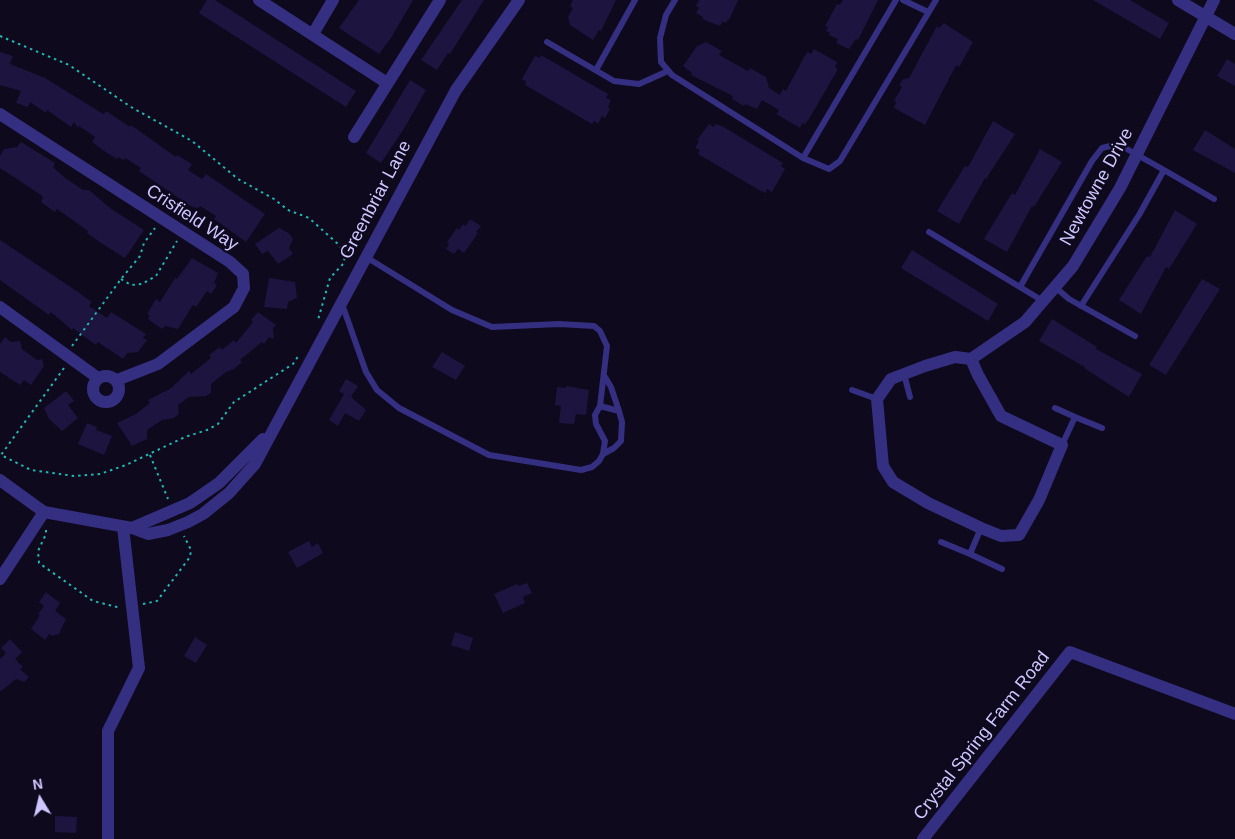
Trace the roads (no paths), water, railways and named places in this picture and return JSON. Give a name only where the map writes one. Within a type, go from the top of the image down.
[{"type":"street","points":[[260,0],[387,83]]},
{"type":"street","points":[[313,34],[333,0]]},
{"type":"street","points":[[354,137],[440,0]]},
{"type":"street","name":"Greenbriar Lane","points":[[128,528],[190,502],[219,483],[276,424],[456,90],[519,0]]},
{"type":"street","points":[[1178,0],[1235,34]]},
{"type":"street","name":"Newtowne Drive","points":[[971,359],[1025,322],[1073,266],[1120,188],[1214,0]]},
{"type":"street","name":"Crisfield Way","points":[[0,114],[230,262],[243,274],[244,288],[234,307],[158,364],[118,380],[108,375],[98,378]]},
{"type":"street","points":[[0,308],[98,378],[93,387],[96,397],[105,402],[115,400],[120,390],[118,380]]},
{"type":"street","points":[[955,357],[971,359],[1001,416],[1062,445],[1039,500],[1019,534],[1001,536],[928,503],[893,482],[883,466],[877,399],[891,379],[955,357]]},
{"type":"street","points":[[0,480],[44,512],[128,528],[139,668],[108,731],[108,839]]},
{"type":"street","points":[[0,579],[44,512]]},
{"type":"street","name":"Crystal Spring Farm Road","points":[[923,839],[1070,652],[1235,714]]},
{"type":"lane","points":[[596,70],[635,0]]},
{"type":"lane","points":[[675,0],[666,15],[660,38],[661,62],[668,71],[803,158],[829,169],[840,160],[936,0]]},
{"type":"lane","points":[[803,158],[896,0]]},
{"type":"lane","points":[[904,0],[928,12]]},
{"type":"lane","points":[[547,42],[614,81],[638,84],[668,71]]},
{"type":"lane","points":[[1020,287],[1092,161],[1102,148],[1118,144],[1137,153],[1214,199]]},
{"type":"lane","points":[[1081,306],[1139,215],[1164,170]]},
{"type":"lane","points":[[929,232],[1043,301]]},
{"type":"lane","points":[[366,257],[452,310],[492,327],[560,324],[594,326],[600,331],[607,346],[600,406],[594,415],[596,424],[605,441],[603,454]]},
{"type":"lane","points":[[1055,287],[1081,306],[1135,336]]},
{"type":"lane","points":[[342,302],[366,372],[377,390],[399,408],[489,455],[581,470],[592,467],[603,454],[614,448],[620,441],[622,422],[611,387],[604,377]]},
{"type":"lane","points":[[904,374],[910,398]]},
{"type":"lane","points":[[852,390],[877,399]]},
{"type":"lane","points":[[600,406],[619,411]]},
{"type":"lane","points":[[1055,408],[1102,428]]},
{"type":"lane","points":[[1062,445],[1075,417]]},
{"type":"lane","points":[[970,554],[981,528]]},
{"type":"lane","points":[[941,542],[1002,569]]}]
